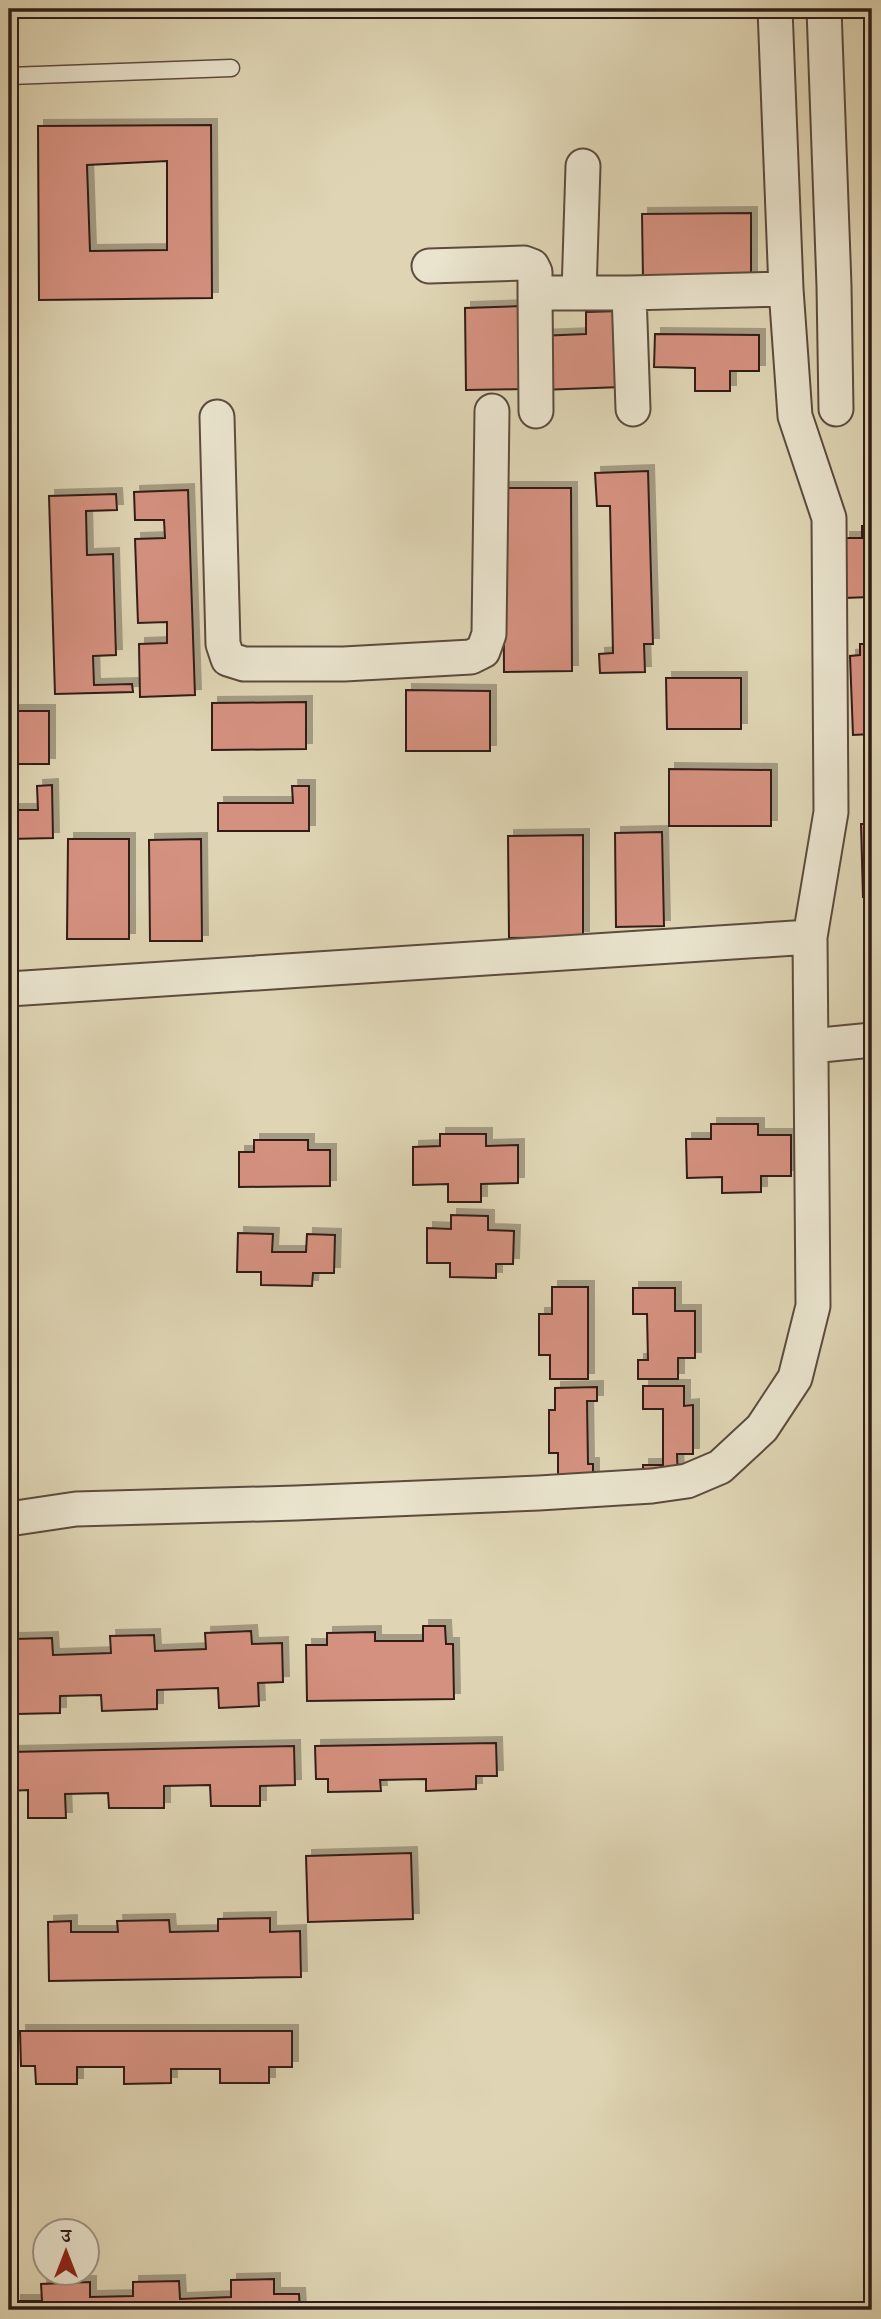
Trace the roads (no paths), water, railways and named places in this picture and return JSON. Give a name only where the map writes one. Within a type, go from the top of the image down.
[{"type":"street","points":[[9,1519],[76,1509],[349,1501],[652,1486],[687,1481],[720,1467],[762,1428],[795,1378],[813,1306],[810,937],[831,812],[829,518],[795,416],[786,289],[775,9]]},
{"type":"street","points":[[824,9],[836,409]]},
{"type":"street","points":[[579,293],[583,166]]},
{"type":"street","points":[[429,266],[524,263],[532,266],[535,272],[536,411]]},
{"type":"street","points":[[535,293],[786,289]]},
{"type":"street","points":[[629,293],[633,409]]},
{"type":"street","points":[[217,417],[223,645],[228,660],[244,664],[344,664],[471,657],[483,651],[489,634],[492,411]]},
{"type":"street","points":[[9,989],[810,937]]},
{"type":"street","points":[[811,1046],[872,1040]]},
{"type":"lane","points":[[9,76],[231,68]]}]
